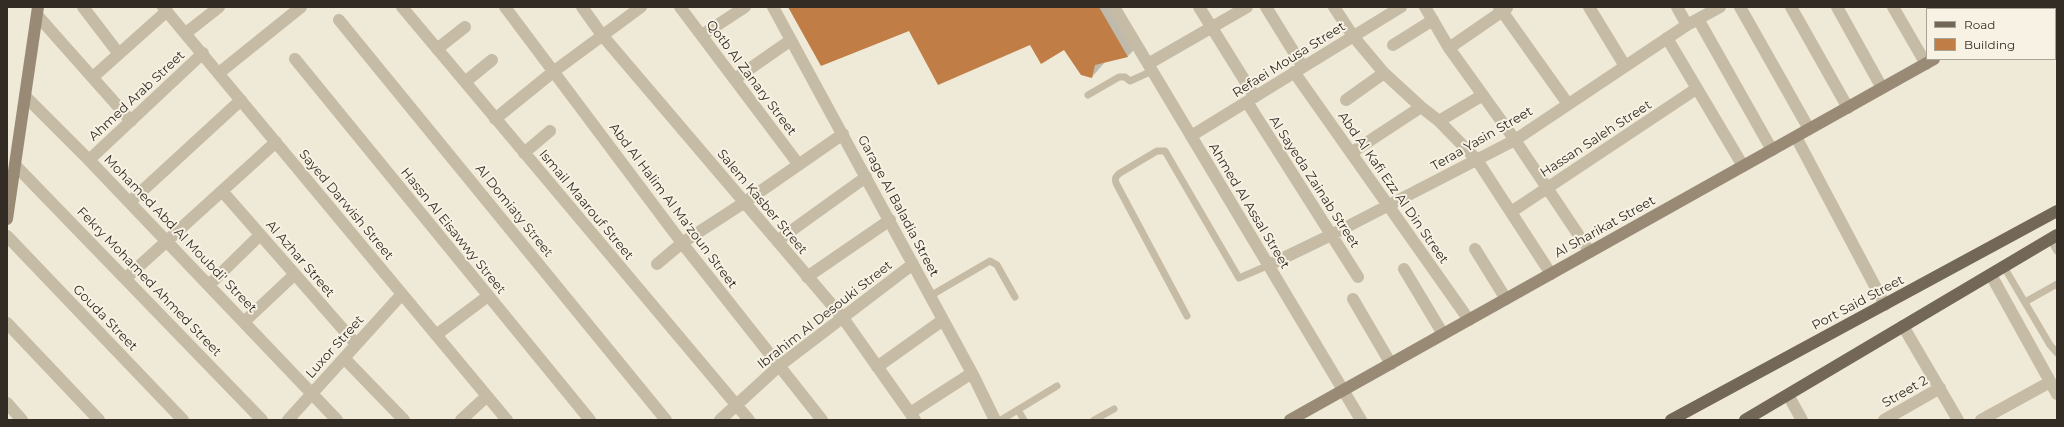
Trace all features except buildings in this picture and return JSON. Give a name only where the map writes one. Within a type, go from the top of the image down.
[{"type":"main road","points":[[7,220],[38,11]]},
{"type":"main road","name":"Al Sharikat Street","points":[[1290,420],[1930,61]]},
{"type":"main road","name":"Port Said Street","points":[[1671,420],[1696,405],[1885,305],[2057,211]]},
{"type":"main road","points":[[1745,420],[2054,237]]},
{"type":"main road","points":[[1693,420],[1693,413],[1696,405]]},
{"type":"street","points":[[83,7],[119,54]]},
{"type":"street","points":[[186,33],[219,7]]},
{"type":"street","points":[[219,73],[301,7]]},
{"type":"street","name":"Abd Al Halim Al Ma'zoun Street","points":[[506,7],[682,243],[822,420]]},
{"type":"street","name":"Salem Kasber Street","points":[[582,7],[602,35],[843,318],[913,417]]},
{"type":"street","points":[[495,119],[553,72],[642,7]]},
{"type":"street","name":"Qotb Al Zanary Street","points":[[680,7],[798,165]]},
{"type":"street","points":[[702,35],[745,7]]},
{"type":"street","name":"Garage Al Baladia Street","points":[[773,7],[890,220],[972,373],[995,420]]},
{"type":"street","name":"Ahmed Al Assal Street","points":[[1114,7],[1360,420]]},
{"type":"street","name":"Al Sayeda Zainab Street","points":[[1199,7],[1212,27],[1251,99],[1331,235],[1358,277]]},
{"type":"street","points":[[1150,67],[1212,27],[1247,7]]},
{"type":"street","name":"Abd Al Kafi Ezz Al Din Street","points":[[1266,7],[1298,70],[1351,153],[1469,320]]},
{"type":"street","points":[[1334,7],[1353,36],[1384,73],[1421,108],[1439,122],[1477,160],[1551,274]]},
{"type":"street","name":"Refaei Mousa Street","points":[[1191,136],[1401,7]]},
{"type":"street","points":[[1425,7],[1449,48],[1515,140],[1590,252]]},
{"type":"street","points":[[1590,7],[1625,66]]},
{"type":"street","points":[[1677,7],[1687,25]]},
{"type":"street","name":"Teraa Yasin Street","points":[[1269,266],[1515,140],[1687,25],[1720,7]]},
{"type":"street","points":[[1740,7],[1809,129]]},
{"type":"street","points":[[1791,7],[1848,108]]},
{"type":"street","points":[[1837,7],[1882,88]]},
{"type":"street","points":[[1893,7],[1926,55]]},
{"type":"street","points":[[1449,48],[1503,8],[1568,104]]},
{"type":"street","points":[[93,77],[165,9]]},
{"type":"street","name":"Sayed Darwish Street","points":[[165,9],[507,420]]},
{"type":"street","name":"Ismail Maarouf Street","points":[[407,9],[464,82],[749,420]]},
{"type":"street","points":[[38,11],[131,121]]},
{"type":"street","points":[[1698,19],[1772,150]]},
{"type":"street","name":"Al Domiaty Street","points":[[340,20],[666,420]]},
{"type":"street","points":[[1393,45],[1432,20]]},
{"type":"street","points":[[437,49],[465,27]]},
{"type":"street","points":[[1667,38],[1743,166]]},
{"type":"street","points":[[735,79],[791,40]]},
{"type":"street","name":"Ahmed Arab Street","points":[[89,160],[203,53]]},
{"type":"street","name":"Hassn Al Eisawwy Street","points":[[295,59],[590,420]]},
{"type":"street","points":[[464,82],[492,60]]},
{"type":"street","points":[[1346,100],[1384,73]]},
{"type":"street","name":"Hassan Saleh Street","points":[[1511,212],[1696,89]]},
{"type":"street","points":[[1439,122],[1483,95]]},
{"type":"street","name":"Mohamed Abd Al Moubdi' Street","points":[[25,96],[130,202],[337,420]]},
{"type":"street","points":[[130,202],[241,100]]},
{"type":"street","points":[[1351,153],[1421,108]]},
{"type":"street","points":[[524,153],[550,131]]},
{"type":"street","points":[[657,264],[682,243],[745,202],[843,134]]},
{"type":"street","points":[[1796,137],[1885,305]]},
{"type":"street","points":[[126,278],[168,242],[276,142]]},
{"type":"street","name":"Fekry Mohamed Ahmed Street","points":[[15,165],[262,420]]},
{"type":"street","points":[[777,241],[866,177]]},
{"type":"street","name":"Al Azhar Street","points":[[222,191],[356,344]]},
{"type":"street","points":[[807,277],[890,220]]},
{"type":"street","points":[[209,285],[260,235]]},
{"type":"street","name":"Gouda Street","points":[[7,236],[183,420]]},
{"type":"street","points":[[1475,249],[1506,299]]},
{"type":"street","name":"Ibrahim Al Desouki Street","points":[[720,420],[778,366],[913,264]]},
{"type":"street","points":[[1404,269],[1443,334]]},
{"type":"street","points":[[244,322],[295,274]]},
{"type":"street","points":[[1991,275],[2057,394]]},
{"type":"street","name":"Luxor Street","points":[[288,420],[402,294]]},
{"type":"street","points":[[436,335],[488,296]]},
{"type":"street","points":[[1354,299],[1391,364]]},
{"type":"street","points":[[877,367],[943,320]]},
{"type":"street","points":[[7,323],[99,420]]},
{"type":"street","points":[[1903,326],[1958,420]]},
{"type":"street","points":[[344,358],[404,420]]},
{"type":"street","points":[[913,417],[972,373]]},
{"type":"street","points":[[1981,420],[2050,382]]},
{"type":"street","name":"Street 2","points":[[1884,420],[1903,415],[1940,388]]},
{"type":"street","points":[[1788,395],[1802,420]]},
{"type":"street","points":[[461,420],[487,396]]},
{"type":"street","points":[[7,403],[22,420]]},
{"type":"lane","points":[[1088,95],[1119,77],[1125,77],[1130,81],[1150,67]]},
{"type":"lane","points":[[1188,316],[1117,185],[1115,180],[1116,176],[1120,173],[1157,151],[1166,151],[1240,278],[1269,266]]},
{"type":"lane","points":[[2054,237],[2057,251]]},
{"type":"lane","points":[[930,296],[990,261],[997,265],[1015,296]]},
{"type":"lane","points":[[2004,267],[2050,345],[2057,353]]},
{"type":"lane","points":[[2025,302],[2057,284]]},
{"type":"lane","points":[[2050,345],[2057,341]]},
{"type":"lane","points":[[1001,420],[1057,386]]},
{"type":"lane","points":[[1094,420],[1114,409]]},
{"type":"lane","points":[[1018,410],[1024,420]]}]
